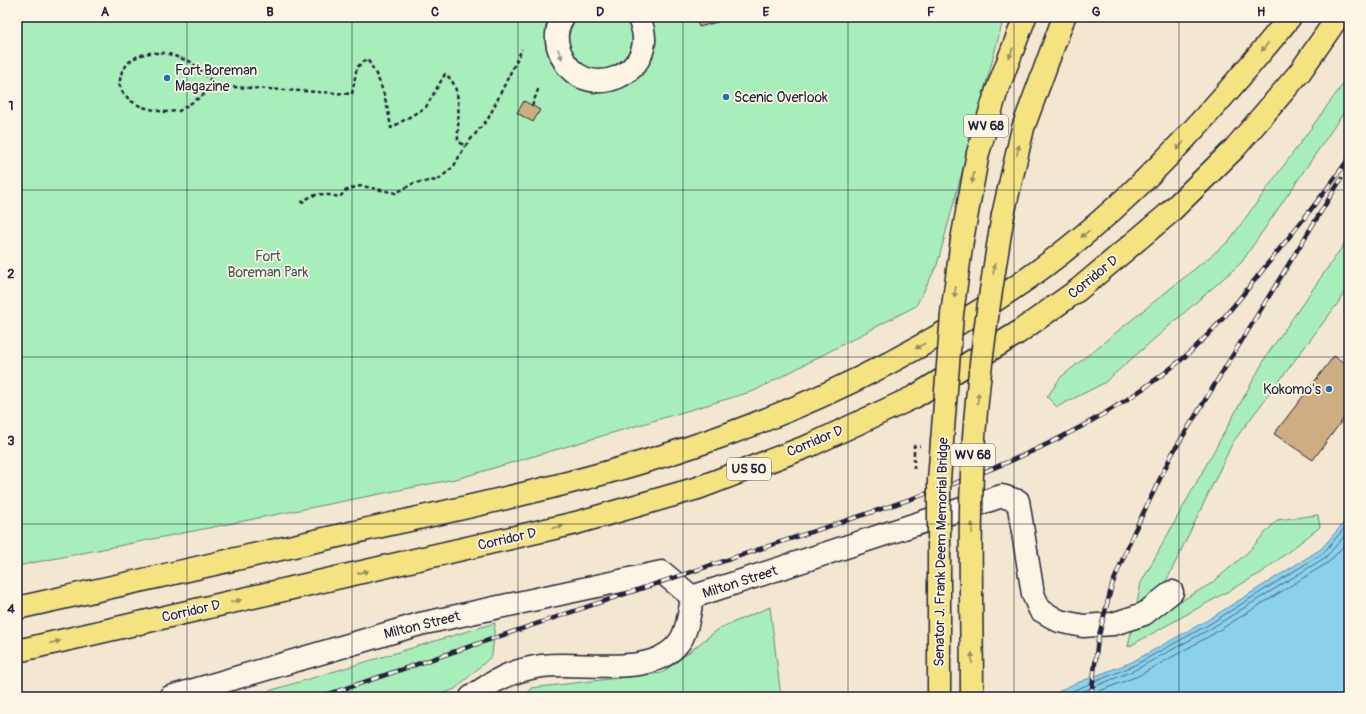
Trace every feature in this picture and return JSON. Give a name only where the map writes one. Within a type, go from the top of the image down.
[{"type":"highway","name":"Senator J. Frank Deem Memorial Bridge","points":[[939,697],[938,480],[951,321],[962,240],[978,153],[996,93],[1025,17]]},
{"type":"highway","name":"WV 68","points":[[972,697],[971,560],[974,437],[984,329],[1003,215],[1023,128],[1064,17]]},
{"type":"highway","points":[[17,608],[519,496],[636,464],[721,437],[819,398],[923,344],[1012,290],[1101,221],[1173,154],[1232,88],[1290,17]]},
{"type":"highway","name":"Corridor D","points":[[17,651],[584,521],[698,488],[811,445],[914,397],[1016,334],[1078,290],[1168,214],[1240,142],[1300,72],[1338,17]]},
{"type":"street","points":[[559,18],[557,33],[558,47],[562,60],[571,70],[583,78],[596,82],[610,81],[623,76],[633,67],[641,56],[644,41],[643,26],[638,17]]},
{"type":"street","name":"Milton Street","points":[[170,697],[420,624],[662,572],[692,597],[1002,496],[1018,502],[1033,594],[1040,610],[1059,621],[1083,626],[1113,624],[1144,614],[1172,592]]},
{"type":"street","points":[[471,697],[497,679],[530,668],[543,666],[640,665],[661,658],[673,650],[682,638],[688,620],[692,597]]},
{"type":"path","points":[[301,204],[310,196],[318,193],[340,197],[346,191],[355,186],[396,193],[414,183],[438,180],[454,166],[465,146],[488,119],[522,49]]},
{"type":"path","points":[[217,86],[191,62],[166,53],[149,53],[138,56],[129,62],[122,71],[119,84],[123,93],[131,101],[142,107],[162,112],[179,111],[217,86],[352,94],[358,67],[367,59],[382,86],[388,103],[391,128],[419,113],[426,107],[445,74],[454,83],[457,94],[458,141],[465,146]]},
{"type":"path","points":[[532,106],[539,87]]},
{"type":"green space","name":"Fort Boreman Park","points":[[17,17],[1004,17],[937,265],[916,306],[754,391],[460,478],[17,566]]},
{"type":"green space","points":[[1349,76],[1349,105],[1241,263],[1104,383],[1057,407],[1047,397],[1061,377],[1228,242]]},
{"type":"green space","points":[[1349,237],[1349,284],[1338,303],[1233,442],[1165,584],[1181,601],[1212,583],[1247,553],[1277,520],[1318,515],[1320,527],[1261,573],[1128,647],[1141,583],[1267,355]]},
{"type":"green space","points":[[770,607],[781,697],[526,697],[531,688],[662,673],[720,628]]},
{"type":"green space","points":[[495,623],[492,656],[455,689],[435,697],[249,697]]},
{"type":"water","points":[[1349,517],[1349,697],[1049,697],[1069,686],[1132,662],[1206,621],[1321,549]]},
{"type":"building","points":[[696,17],[728,17],[728,19],[699,27]]},
{"type":"building","points":[[524,101],[540,110],[533,122],[517,113]]},
{"type":"building","name":"Kokomo's","points":[[1334,356],[1349,366],[1349,411],[1313,460],[1274,434]]},
{"type":"railway","points":[[320,697],[648,586],[924,495],[1032,451],[1084,425],[1134,395],[1181,360],[1204,339],[1245,292],[1319,200],[1349,158]]},
{"type":"railway","points":[[1091,697],[1098,639],[1112,585],[1133,534],[1172,454],[1341,179]]},
{"type":"place","name":"Fort Boreman Magazine","points":[[167,78]]},
{"type":"place","name":"Scenic Overlook","points":[[726,97]]},
{"type":"place","name":"Kokomo's","points":[[1329,389]]}]
